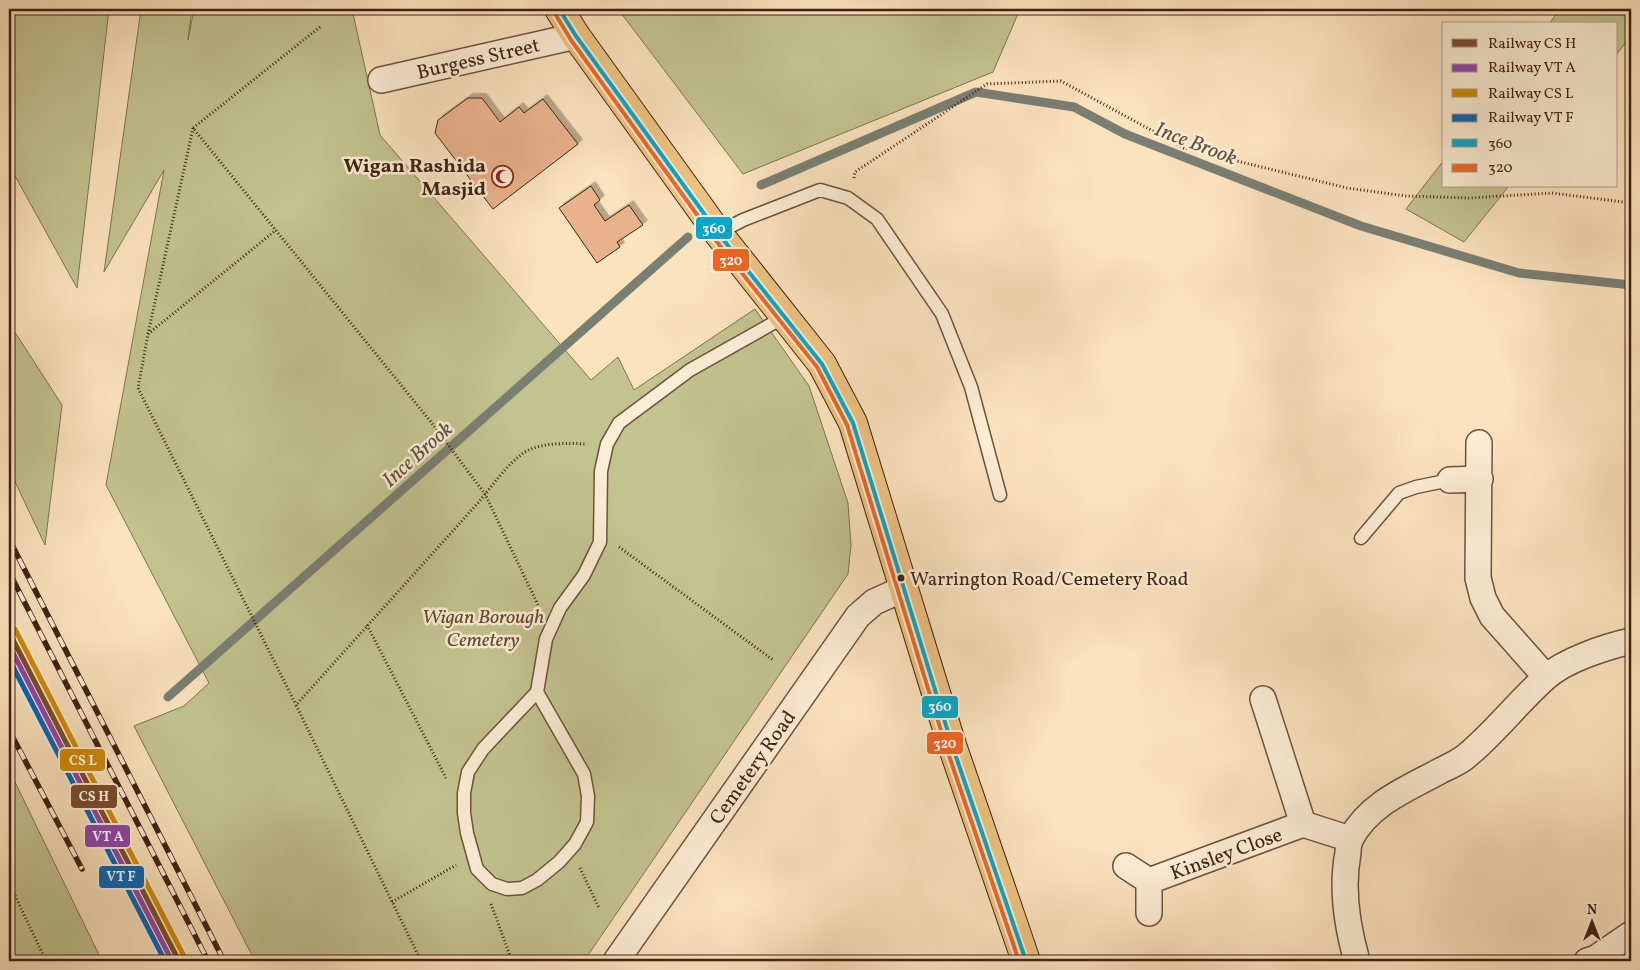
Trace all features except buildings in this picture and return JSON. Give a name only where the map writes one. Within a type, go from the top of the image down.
[{"type":"main road","points":[[559,9],[576,36],[718,233],[822,364],[853,423],[952,745],[1026,961]]},
{"type":"street","name":"Burgess Street","points":[[381,80],[576,36]]},
{"type":"street","points":[[1479,443],[1478,578],[1483,598],[1492,616],[1546,677]]},
{"type":"street","points":[[1450,480],[1480,479]]},
{"type":"street","name":"Cemetery Road","points":[[616,961],[858,616],[874,602],[903,589]]},
{"type":"street","points":[[1357,961],[1350,938],[1345,903],[1346,864],[1350,839],[1368,816],[1386,800],[1462,760],[1491,734],[1546,677],[1576,660],[1613,645],[1631,641]]},
{"type":"street","points":[[1263,699],[1303,824],[1350,839]]},
{"type":"street","name":"Kinsley Close","points":[[1149,881],[1303,824]]},
{"type":"street","name":"Kinsley Close","points":[[1126,866],[1149,881]]},
{"type":"street","name":"Kinsley Close","points":[[1149,881],[1149,913]]},
{"type":"street","points":[[1586,961],[1596,958],[1631,934]]},
{"type":"lane","points":[[718,233],[743,220],[820,190],[848,198],[877,219],[942,314],[971,387],[1000,495]]},
{"type":"lane","points":[[537,692],[584,774],[588,796],[587,822],[571,849],[559,862],[536,880],[522,888],[508,889],[492,884],[477,868],[467,833],[464,813],[464,793],[468,772],[483,750],[537,692],[546,639],[560,608],[584,575],[600,542],[601,471],[607,444],[619,423],[690,370],[784,317]]},
{"type":"lane","points":[[1361,538],[1399,493],[1416,487],[1450,480]]},
{"type":"path","points":[[320,27],[193,128],[138,388],[300,712],[421,961]]},
{"type":"path","points":[[848,198],[856,172],[987,84],[1061,81],[1184,148],[1347,188],[1406,196],[1469,198],[1552,193],[1631,203]]},
{"type":"path","points":[[193,128],[440,433],[485,494],[550,631]]},
{"type":"path","points":[[148,334],[276,230]]},
{"type":"path","points":[[300,712],[296,705],[502,473],[523,452],[546,445],[607,444]]},
{"type":"path","points":[[600,534],[773,660]]},
{"type":"path","points":[[367,625],[464,813]]},
{"type":"path","points":[[571,849],[599,908]]},
{"type":"path","points":[[392,902],[473,855]]},
{"type":"path","points":[[477,868],[512,961]]},
{"type":"path","points":[[9,883],[46,961]]},
{"type":"green space","points":[[9,9],[109,9],[77,288],[9,165]]},
{"type":"green space","name":"Wigan Borough Cemetery","points":[[141,9],[192,9],[188,40],[194,9],[352,9],[380,135],[591,380],[618,357],[634,390],[755,309],[809,386],[848,503],[851,545],[848,574],[584,961],[255,961],[134,726],[184,706],[209,683],[106,485],[164,170],[104,272]]},
{"type":"green space","points":[[618,9],[1020,9],[993,72],[743,174]]},
{"type":"green space","points":[[1560,9],[1631,9],[1631,36],[1618,52],[1618,22],[1550,22]]},
{"type":"green space","points":[[1442,163],[1442,188],[1507,188],[1464,242],[1406,209]]},
{"type":"green space","points":[[9,323],[62,405],[45,545],[9,469]]},
{"type":"green space","points":[[9,771],[14,780],[102,961],[9,961]]},
{"type":"waterway","name":"Ince Brook","points":[[761,185],[976,92],[1074,107],[1125,134],[1361,226],[1519,273],[1631,285]]},
{"type":"waterway","name":"Ince Brook","points":[[168,697],[688,237]]},
{"type":"railway","points":[[9,539],[224,961]]},
{"type":"railway","points":[[9,572],[208,961]]},
{"type":"railway","points":[[9,730],[82,869]]},
{"type":"transit line","name":"360","points":[[559,9],[576,36],[718,233],[822,364],[853,423],[952,745],[1026,961]]},
{"type":"transit line","name":"320","points":[[554,12],[571,40],[713,237],[817,367],[847,425],[946,747],[1019,961]]},
{"type":"transit line","points":[[15,629],[185,958]]},
{"type":"transit line","points":[[9,632],[179,961]]},
{"type":"transit line","points":[[9,645],[172,961]]},
{"type":"transit line","points":[[9,659],[165,961]]},
{"type":"place","name":"Wigan Rashida Masjid","points":[[502,176]]},
{"type":"place","name":"Warrington Road/Cemetery Road","points":[[901,578]]}]
